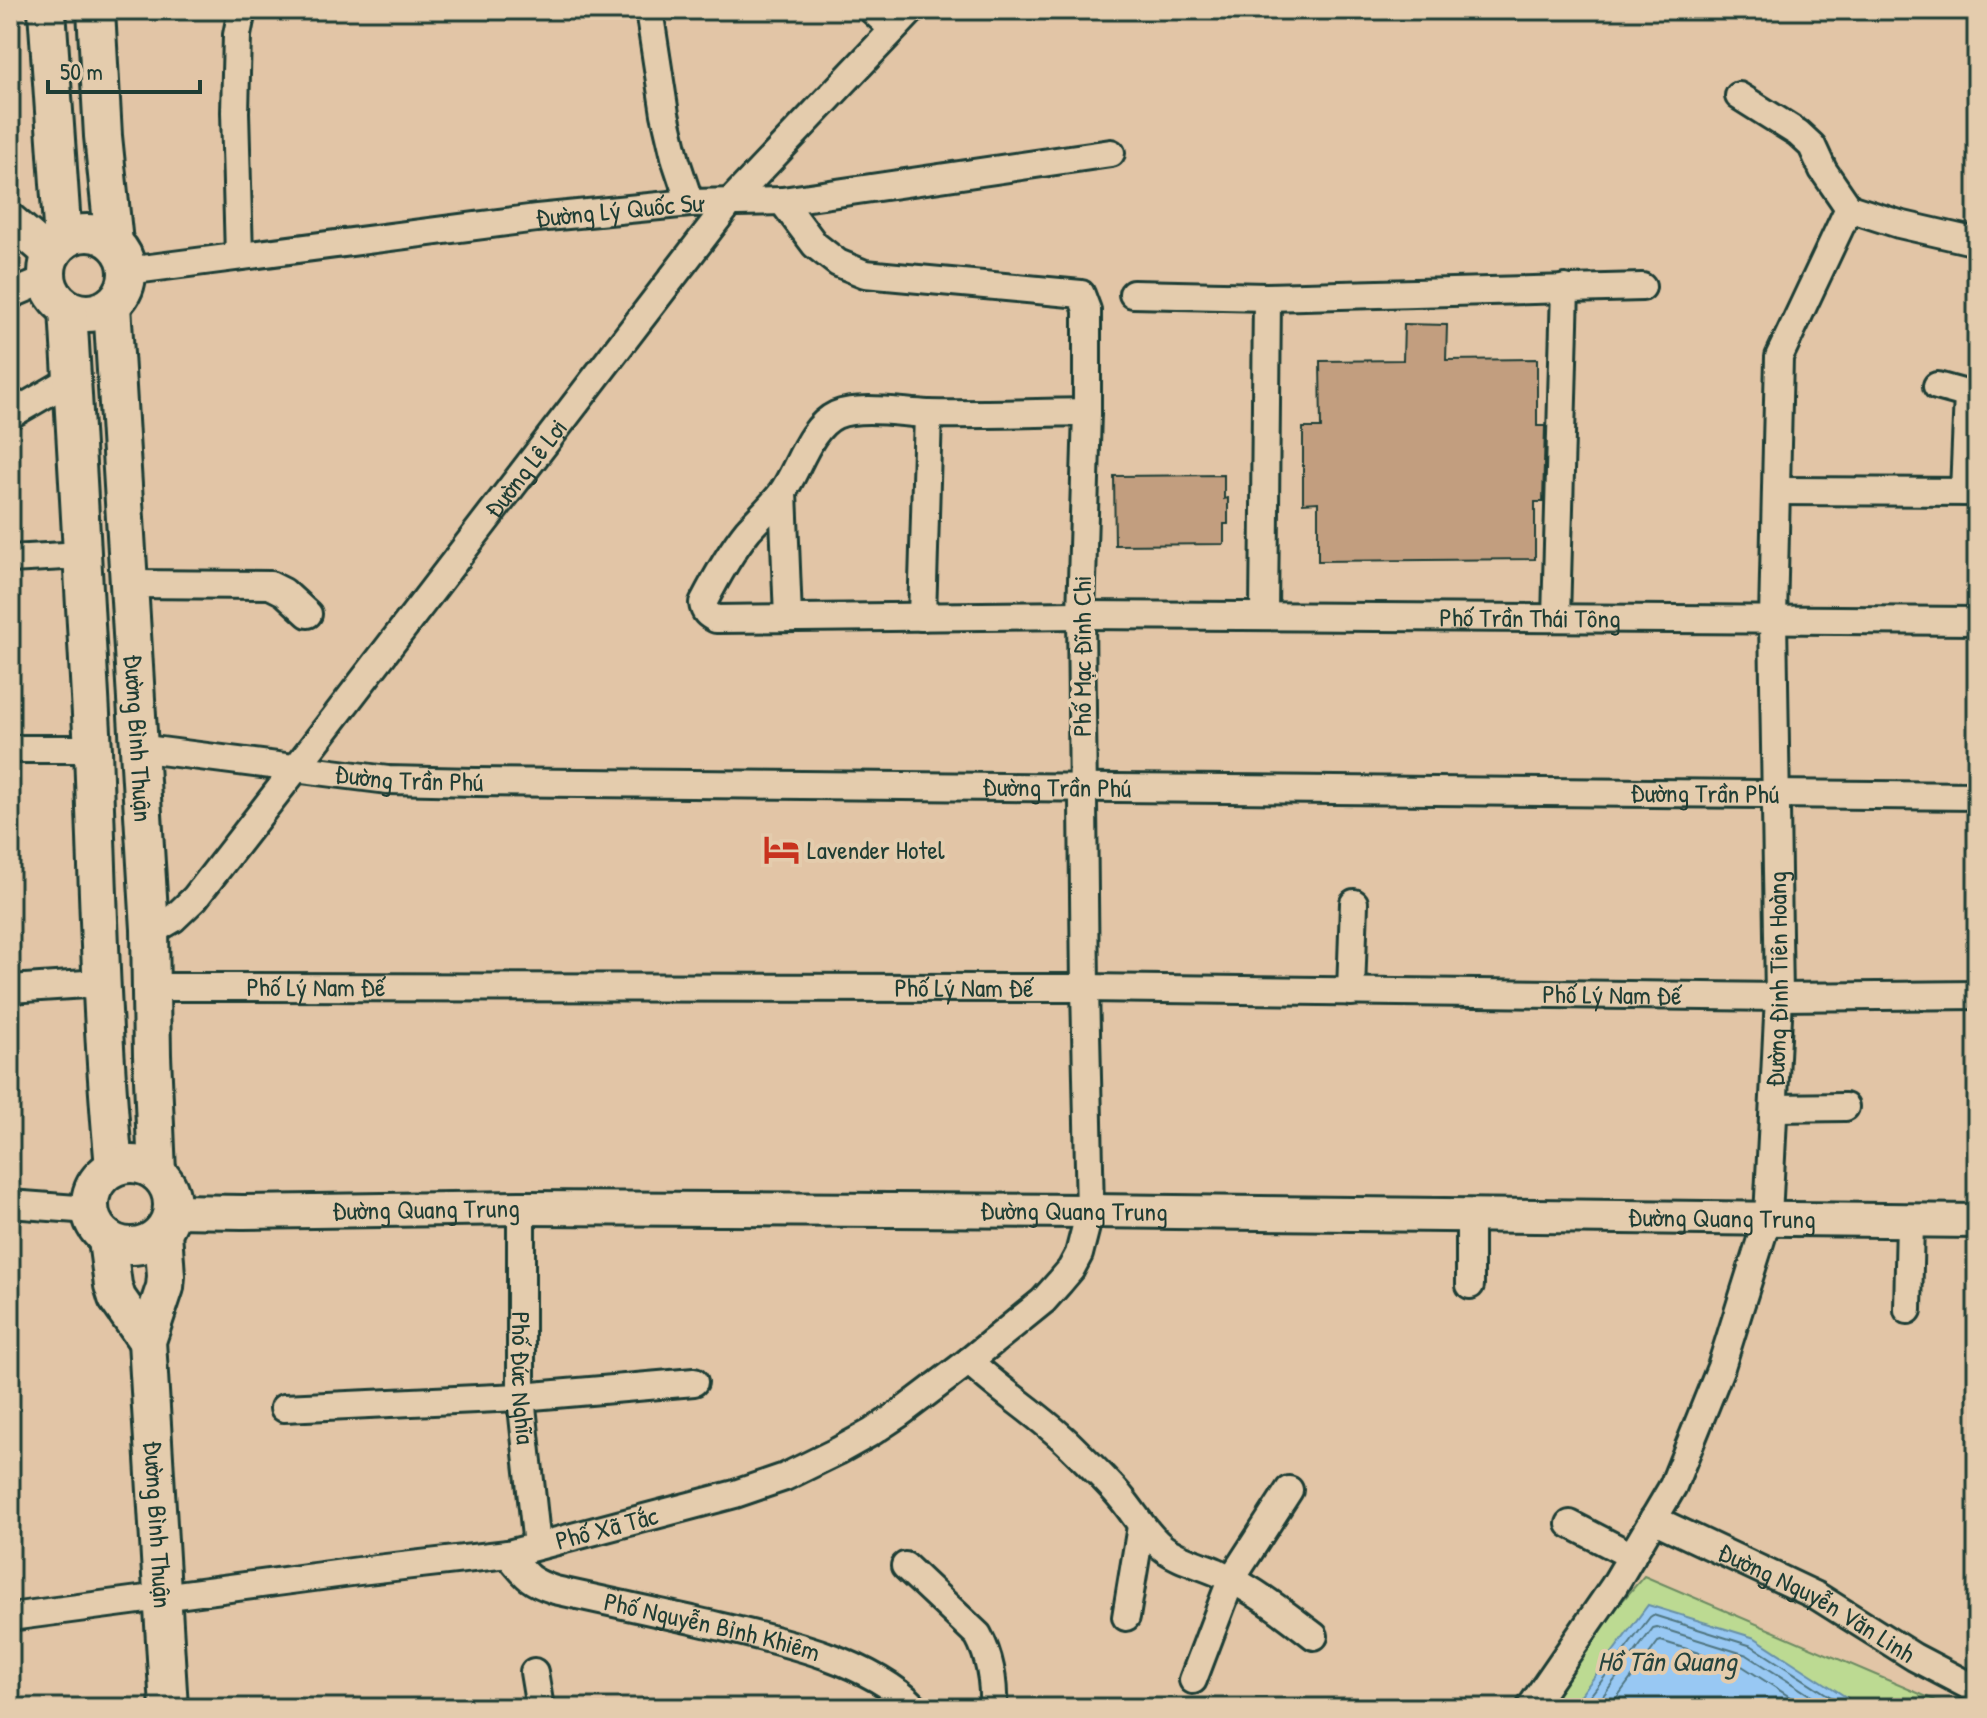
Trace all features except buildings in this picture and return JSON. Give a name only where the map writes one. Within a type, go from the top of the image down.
[{"type":"highway","points":[[47,10],[54,258],[51,291],[68,309],[90,313],[112,305],[126,284],[103,136],[96,10]]},
{"type":"highway","points":[[54,258],[83,233],[105,237],[121,257]]},
{"type":"highway","name":"Đường Bình Thuận","points":[[112,305],[150,929],[157,1173]]},
{"type":"highway","name":"Đường Bình Thuận","points":[[68,309],[93,749],[101,983],[114,1167]]},
{"type":"highway","points":[[98,1225],[118,1245],[131,1247],[154,1240],[168,1221],[170,1189],[148,1167],[125,1164],[103,1174],[90,1197],[117,1298],[147,1341]]},
{"type":"highway","name":"Đường Bình Thuận","points":[[168,1221],[165,1287],[147,1341],[169,1708]]},
{"type":"main road","points":[[10,220],[54,258]]},
{"type":"main road","name":"Đường Quang Trung","points":[[168,1221],[243,1212],[521,1208],[1470,1214],[1977,1221]]},
{"type":"street","points":[[239,256],[235,112],[237,35],[242,10]]},
{"type":"street","points":[[649,10],[665,114],[690,203]]},
{"type":"street","points":[[872,10],[902,19]]},
{"type":"street","name":"Đường Lê Lợi","points":[[150,929],[173,919],[195,898],[731,201],[902,19]]},
{"type":"street","points":[[1739,96],[1798,133],[1812,146],[1823,170],[1849,208],[1899,224],[1977,242]]},
{"type":"street","name":"Đường Lý Quốc Sư","points":[[121,257],[239,256],[537,218],[690,203],[782,201],[1111,153]]},
{"type":"street","name":"Phố Mạc Đĩnh Chi","points":[[782,201],[815,245],[838,263],[865,274],[1081,294],[1087,310],[1081,615],[1090,1211]]},
{"type":"street","name":"Đường Đinh Tiên Hoàng","points":[[1530,1708],[1614,1586],[1673,1486],[1721,1367],[1768,1217],[1779,997],[1773,619],[1779,357],[1849,208]]},
{"type":"street","points":[[10,295],[54,258]]},
{"type":"street","points":[[1133,294],[1267,297],[1642,287]]},
{"type":"street","points":[[1556,618],[1565,288]]},
{"type":"street","points":[[1264,616],[1267,297]]},
{"type":"street","points":[[10,415],[72,379]]},
{"type":"street","points":[[1776,491],[1971,492],[1972,395],[1937,386]]},
{"type":"street","points":[[788,618],[783,492],[813,438],[835,415],[862,411],[928,414],[1087,412]]},
{"type":"street","points":[[922,617],[928,414]]},
{"type":"street","name":"Phố Trần Thái Tông","points":[[783,492],[739,543],[703,603],[708,615],[716,619],[1081,615],[1977,621]]},
{"type":"street","points":[[10,559],[83,555]]},
{"type":"street","points":[[128,584],[270,585],[284,592],[308,614]]},
{"type":"street","name":"Đường Trần Phú","points":[[137,748],[388,780],[1977,796]]},
{"type":"street","points":[[10,749],[93,749]]},
{"type":"street","points":[[1351,992],[1354,903]]},
{"type":"street","points":[[10,989],[101,983]]},
{"type":"street","name":"Phố Lý Nam Đế","points":[[150,987],[1085,988],[1779,997],[1977,995]]},
{"type":"street","points":[[1775,1108],[1845,1107]]},
{"type":"street","points":[[10,1204],[98,1225]]},
{"type":"street","name":"Phố Đức Nghĩa","points":[[521,1208],[521,1397],[537,1546]]},
{"type":"street","name":"Phố Xã Tắc","points":[[10,1617],[508,1554],[735,1494],[785,1477],[872,1432],[899,1414],[1043,1301],[1079,1254],[1090,1211]]},
{"type":"street","points":[[1470,1214],[1470,1285]]},
{"type":"street","points":[[1908,1310],[1910,1221]]},
{"type":"street","points":[[969,1361],[1070,1445],[1122,1499],[1141,1526],[1161,1546],[1175,1556],[1231,1580],[1267,1600],[1314,1636]]},
{"type":"street","points":[[284,1408],[521,1397],[694,1382]]},
{"type":"street","points":[[1193,1680],[1231,1580],[1289,1490]]},
{"type":"street","name":"Đường Nguyễn Văn Linh","points":[[1653,1519],[1817,1596],[1914,1657],[1977,1690]]},
{"type":"street","points":[[1570,1524],[1632,1556]]},
{"type":"street","points":[[1126,1617],[1141,1526]]},
{"type":"street","name":"Phố Nguyễn Bỉnh Khiêm","points":[[508,1554],[535,1583],[795,1646],[848,1664],[886,1697],[916,1708]]},
{"type":"street","points":[[905,1566],[978,1635],[989,1664],[993,1708]]},
{"type":"street","points":[[534,1672],[540,1708]]},
{"type":"green space","name":"Hồ Tân Quang","points":[[1644,1576],[1953,1708],[1529,1708]]},
{"type":"water","name":"Hồ Tân Quang","points":[[1648,1605],[1755,1638],[1863,1708],[1571,1708]]},
{"type":"place","name":"Lavender Hotel","points":[[781,850]]}]
